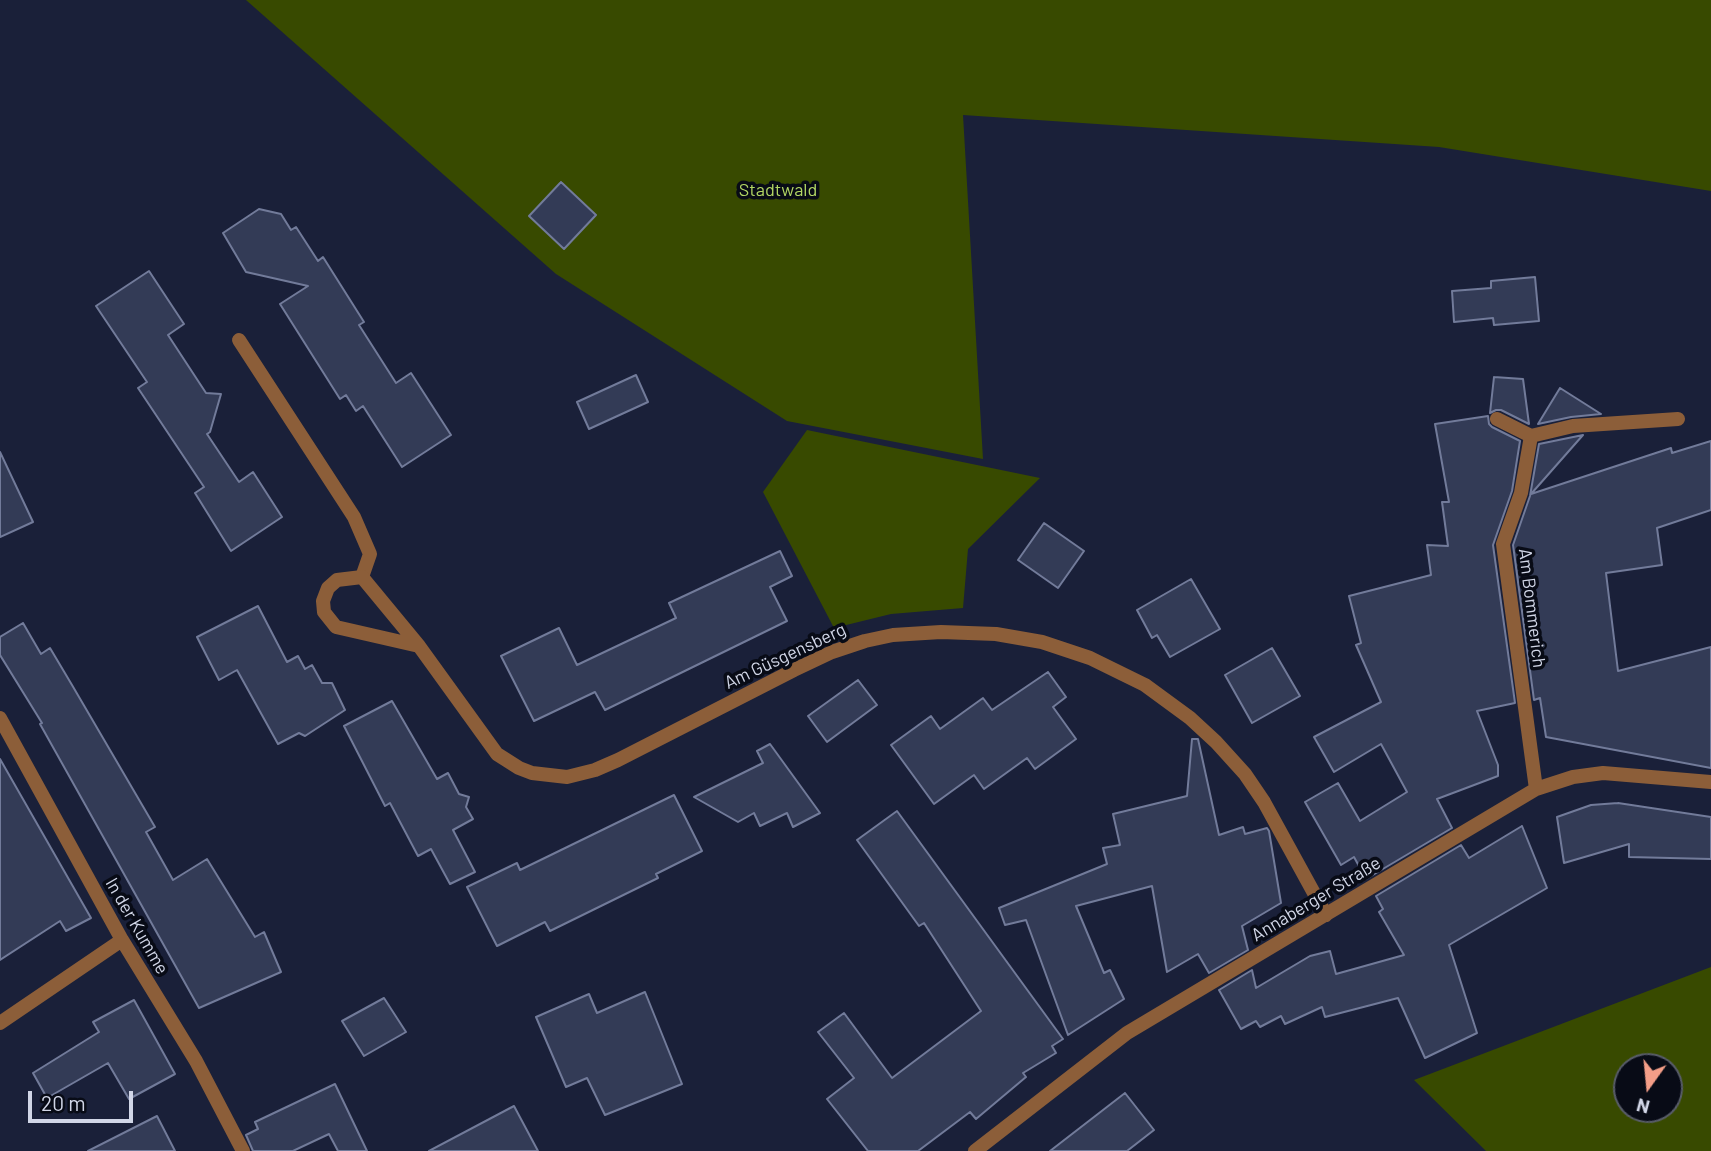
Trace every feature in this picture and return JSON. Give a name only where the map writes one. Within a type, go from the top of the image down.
[{"type":"street","points":[[239,340],[354,517],[370,554],[362,577],[337,580],[328,588],[323,601],[324,612],[336,627],[419,646]]},
{"type":"street","points":[[1497,419],[1531,436],[1573,426],[1678,419]]},
{"type":"street","name":"Am Bommerich","points":[[1531,436],[1521,493],[1503,544],[1536,789]]},
{"type":"street","name":"Am Güsgensberg","points":[[362,577],[419,646],[497,754],[532,773],[567,777],[595,770],[618,760],[794,670],[832,652],[865,641],[892,635],[942,632],[996,634],[1042,642],[1090,658],[1144,685],[1190,718],[1216,742],[1245,774],[1264,802],[1283,832],[1326,915]]},
{"type":"street","name":"In der Kumme","points":[[0,718],[122,940],[197,1061],[243,1151]]},
{"type":"street","name":"Annaberger Straße","points":[[975,1151],[1127,1033],[1536,789],[1573,777],[1603,773],[1711,782]]},
{"type":"street","points":[[0,1023],[122,940]]},
{"type":"green space","name":"Stadtwald","points":[[246,0],[1711,0],[1711,191],[1439,147],[963,115],[983,459],[787,421],[556,274]]},
{"type":"green space","points":[[807,430],[1040,478],[968,549],[963,608],[891,614],[834,628],[763,492]]},
{"type":"green space","points":[[1711,967],[1711,1151],[1486,1151],[1414,1080]]},
{"type":"building","points":[[561,182],[596,215],[564,249],[529,216]]},
{"type":"building","points":[[259,209],[281,214],[291,230],[296,227],[318,261],[323,257],[364,322],[359,325],[396,383],[411,373],[451,435],[402,467],[363,406],[356,411],[346,395],[340,399],[280,304],[308,286],[246,272],[223,233]]},
{"type":"building","points":[[149,271],[184,324],[168,335],[206,393],[221,394],[210,432],[207,434],[239,482],[253,472],[282,517],[231,551],[195,493],[204,487],[138,388],[147,382],[96,306]]},
{"type":"building","points":[[1535,277],[1539,321],[1494,325],[1493,318],[1454,322],[1452,291],[1491,288],[1491,281]]},
{"type":"building","points":[[636,375],[648,402],[589,429],[577,402]]},
{"type":"building","points":[[1494,377],[1523,379],[1529,424],[1501,410],[1490,413]]},
{"type":"building","points":[[1560,388],[1601,414],[1538,424]]},
{"type":"building","points":[[1488,416],[1492,427],[1520,441],[1512,491],[1493,545],[1515,703],[1477,711],[1498,765],[1498,776],[1437,799],[1452,828],[1366,879],[1354,857],[1341,865],[1305,802],[1338,783],[1360,821],[1407,792],[1381,744],[1334,772],[1314,737],[1381,702],[1356,645],[1361,643],[1349,596],[1431,575],[1427,545],[1448,546],[1442,502],[1449,502],[1435,424]]},
{"type":"building","points":[[1583,435],[1531,494],[1671,448],[1672,453],[1711,441],[1711,510],[1657,528],[1662,565],[1606,573],[1618,671],[1711,647],[1711,768],[1546,737],[1540,698],[1534,700],[1513,545],[1530,496],[1539,444]]},
{"type":"building","points":[[0,452],[33,522],[0,537]]},
{"type":"building","points":[[1044,523],[1084,551],[1058,588],[1018,560]]},
{"type":"building","points":[[780,551],[792,576],[770,587],[787,621],[605,710],[595,692],[534,721],[501,656],[559,628],[577,665],[676,618],[669,603]]},
{"type":"building","points":[[1191,579],[1220,629],[1170,657],[1157,635],[1152,638],[1137,610]]},
{"type":"building","points":[[258,606],[287,662],[298,656],[305,669],[312,665],[322,683],[332,683],[345,710],[305,736],[299,733],[278,744],[237,670],[219,680],[197,637]]},
{"type":"building","points":[[23,623],[41,654],[50,648],[155,827],[146,832],[173,880],[207,859],[255,937],[264,932],[281,972],[199,1008],[40,724],[42,723],[0,655],[0,637]]},
{"type":"building","points":[[1272,648],[1300,696],[1252,723],[1225,675]]},
{"type":"building","points":[[1048,672],[1066,697],[1053,707],[1076,739],[1035,769],[1027,758],[984,789],[974,775],[934,804],[891,745],[931,716],[940,729],[983,698],[992,710]]},
{"type":"building","points":[[858,680],[877,705],[827,742],[808,716]]},
{"type":"building","points":[[392,701],[437,779],[448,773],[459,794],[469,797],[466,807],[473,819],[453,830],[475,872],[450,884],[431,849],[418,856],[390,803],[385,806],[344,726]]},
{"type":"building","points":[[1192,739],[1198,739],[1219,835],[1243,827],[1245,834],[1267,828],[1269,831],[1281,903],[1242,926],[1248,950],[1209,973],[1198,954],[1167,972],[1152,886],[1076,906],[1104,973],[1110,970],[1124,999],[1068,1035],[1026,920],[1005,925],[999,908],[1107,864],[1103,848],[1120,845],[1113,814],[1187,796]]},
{"type":"building","points":[[770,744],[820,813],[793,827],[787,813],[760,826],[754,813],[738,822],[694,797],[763,763],[757,751]]},
{"type":"building","points":[[0,759],[91,918],[66,931],[60,921],[0,960]]},
{"type":"building","points":[[674,795],[702,851],[656,874],[658,878],[550,931],[545,922],[497,946],[467,887],[517,863],[520,870]]},
{"type":"building","points":[[1618,803],[1711,817],[1711,859],[1629,857],[1629,844],[1564,863],[1557,817],[1591,805]]},
{"type":"building","points":[[897,811],[1063,1039],[1052,1046],[1056,1053],[1023,1073],[1026,1077],[976,1119],[970,1112],[918,1151],[868,1151],[827,1099],[854,1078],[818,1032],[844,1013],[892,1078],[981,1011],[924,923],[919,926],[857,840]]},
{"type":"building","points":[[1522,826],[1547,888],[1449,945],[1477,1033],[1425,1058],[1398,998],[1325,1017],[1322,1007],[1285,1024],[1281,1016],[1260,1027],[1256,1021],[1241,1029],[1219,990],[1252,970],[1256,988],[1310,956],[1330,951],[1336,974],[1404,955],[1379,912],[1383,909],[1376,896],[1461,845],[1469,858]]},
{"type":"building","points":[[645,992],[682,1084],[605,1115],[587,1078],[566,1087],[536,1017],[589,994],[597,1013]]},
{"type":"building","points":[[384,998],[406,1032],[364,1056],[342,1021]]},
{"type":"building","points":[[134,1000],[175,1074],[129,1099],[108,1063],[47,1098],[33,1073],[99,1032],[93,1022]]},
{"type":"building","points":[[335,1084],[367,1151],[338,1151],[329,1134],[293,1151],[253,1151],[246,1135],[258,1129],[255,1122]]},
{"type":"building","points":[[1125,1093],[1154,1130],[1127,1151],[1050,1151]]},
{"type":"building","points":[[514,1106],[538,1151],[429,1151]]},
{"type":"building","points":[[157,1116],[175,1151],[88,1151]]}]
